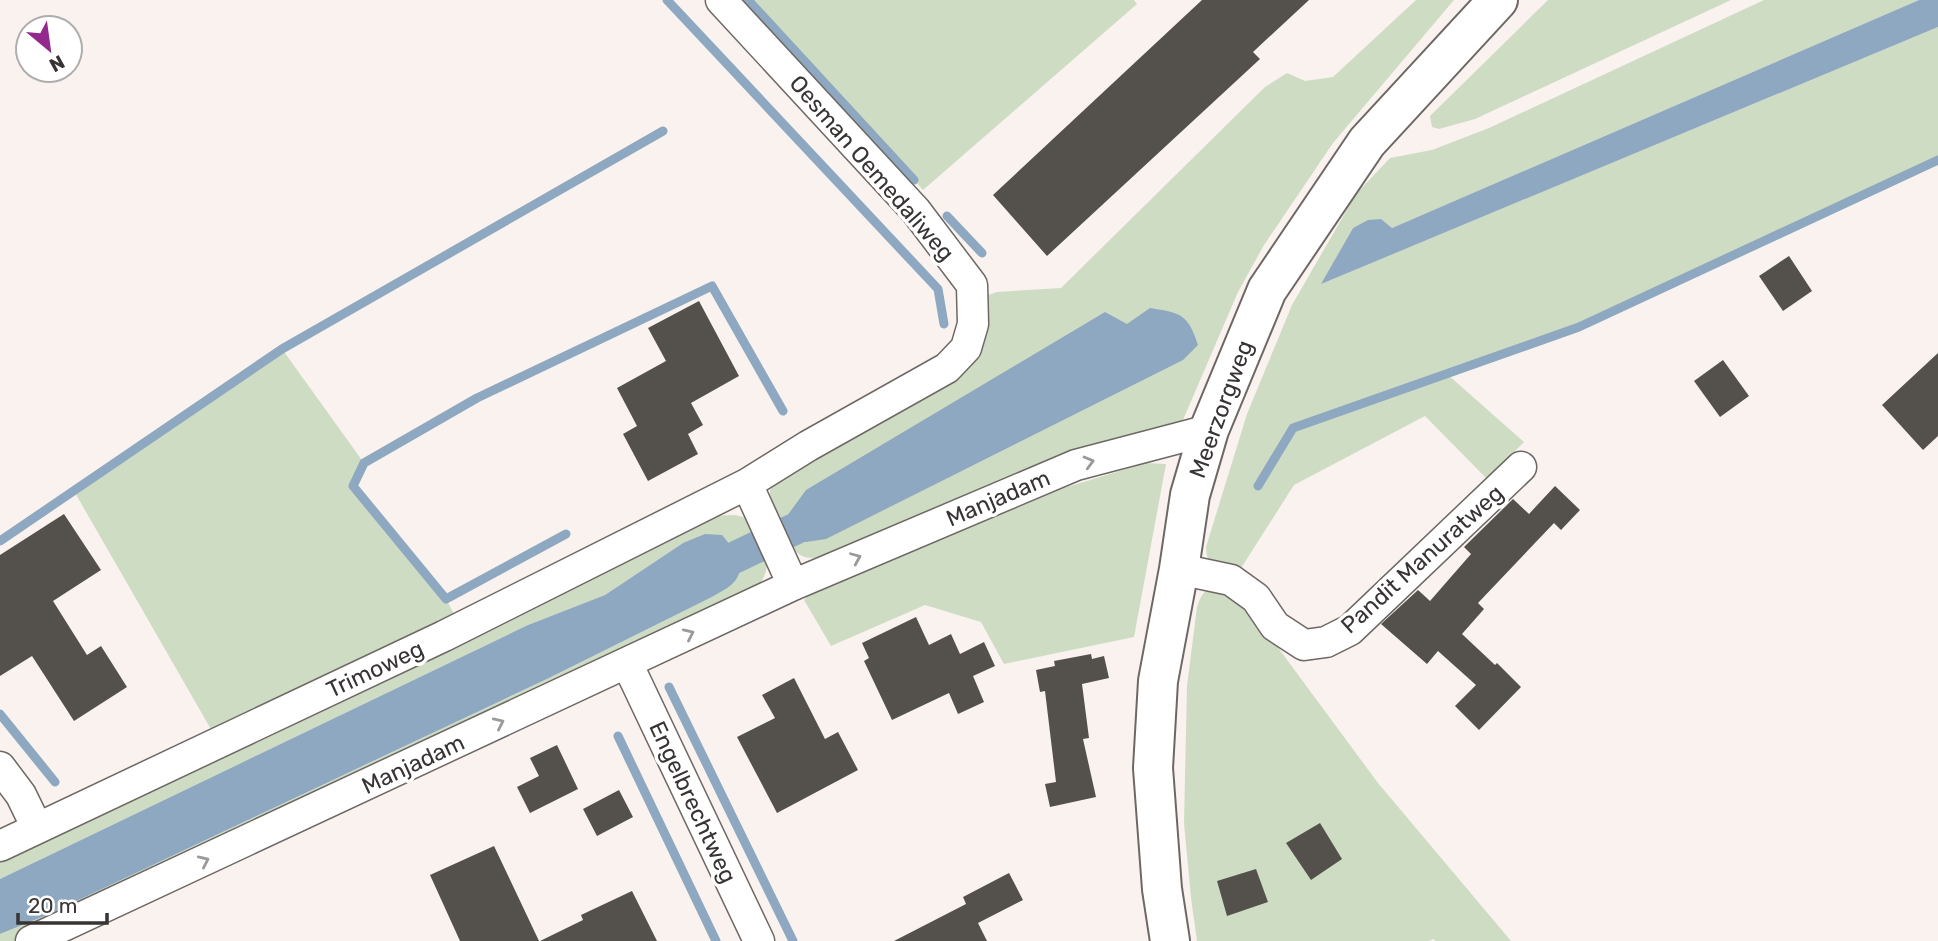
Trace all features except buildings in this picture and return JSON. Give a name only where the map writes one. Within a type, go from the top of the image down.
[{"type":"main road","name":"Meerzorgweg","points":[[1170,941],[1162,890],[1153,768],[1158,681],[1190,495],[1209,430],[1267,290],[1367,142],[1497,0]]},
{"type":"street","name":"Oesman Oemedaliweg","points":[[721,0],[916,211],[972,285],[973,324],[966,348],[947,368],[808,446],[750,492]]},
{"type":"street","name":"Manjadam","points":[[31,941],[627,663],[789,576],[1076,466],[1209,430]]},
{"type":"street","name":"Pandit Manuratweg","points":[[1179,569],[1231,580],[1256,598],[1275,626],[1304,645],[1326,642],[1350,630],[1521,467]]},
{"type":"street","points":[[750,492],[789,576]]},
{"type":"street","name":"Trimoweg","points":[[0,846],[750,492]]},
{"type":"street","name":"Engelbrechtweg","points":[[627,663],[759,941]]},
{"type":"street","points":[[0,767],[21,795],[37,828]]},
{"type":"green space","points":[[748,0],[1134,0],[1137,4],[923,190]]},
{"type":"green space","points":[[1416,0],[1454,0],[1333,143],[1264,245],[1238,292],[1183,420],[1174,428],[830,555],[809,558],[796,552],[785,537],[773,508],[770,492],[774,476],[925,391],[988,295],[997,292],[1061,288],[1265,87],[1287,73],[1305,81],[1333,77]]},
{"type":"green space","points":[[1548,0],[1731,0],[1475,119],[1439,129],[1432,127],[1430,116]]},
{"type":"green space","points":[[1764,0],[1919,0],[1392,228],[1380,219],[1353,228],[1322,283],[1938,27],[1938,160],[1579,327],[1447,374],[1524,442],[1487,479],[1425,416],[1294,485],[1236,576],[1214,568],[1208,560],[1206,547],[1247,414],[1292,305],[1356,194],[1390,158],[1432,150],[1489,128]]},
{"type":"green space","points":[[282,349],[364,463],[353,486],[446,599],[454,614],[212,731],[74,491]]},
{"type":"green space","points":[[1146,463],[1166,464],[1134,637],[1004,664],[981,622],[925,605],[831,646],[804,600],[820,584],[1044,494]]},
{"type":"green space","points":[[735,515],[751,519],[766,557],[766,573],[749,592],[17,941],[0,941],[0,934],[47,915],[549,678],[730,586],[683,543],[605,595],[528,625],[0,879],[0,858],[709,516]]},
{"type":"green space","points":[[1216,585],[1245,603],[1378,783],[1511,941],[1197,941],[1184,823],[1187,686],[1197,607],[1204,593]]},
{"type":"water","points":[[1919,0],[1938,0],[1938,27],[1321,284],[1353,228],[1368,220],[1381,219],[1392,228]]},
{"type":"water","points":[[1150,308],[1176,314],[1191,327],[1198,345],[1183,360],[826,539],[806,542],[794,539],[784,520],[806,490],[1105,312],[1127,324]]},
{"type":"water","points":[[705,534],[722,535],[732,548],[739,565],[738,576],[733,583],[712,597],[549,678],[47,915],[0,934],[0,879],[528,625],[605,595],[683,543]]},
{"type":"waterway","points":[[667,0],[938,289],[944,324]]},
{"type":"waterway","points":[[748,0],[914,180]]},
{"type":"waterway","points":[[0,541],[282,349],[663,131]]},
{"type":"waterway","points":[[1258,486],[1293,428],[1579,327],[1938,160]]},
{"type":"waterway","points":[[947,216],[982,253]]},
{"type":"waterway","points":[[566,534],[446,599],[353,486],[364,463],[477,398],[712,286],[783,411]]},
{"type":"waterway","points":[[698,575],[828,513]]},
{"type":"waterway","points":[[669,687],[793,941]]},
{"type":"waterway","points":[[0,714],[55,782]]},
{"type":"waterway","points":[[618,736],[716,941]]}]
